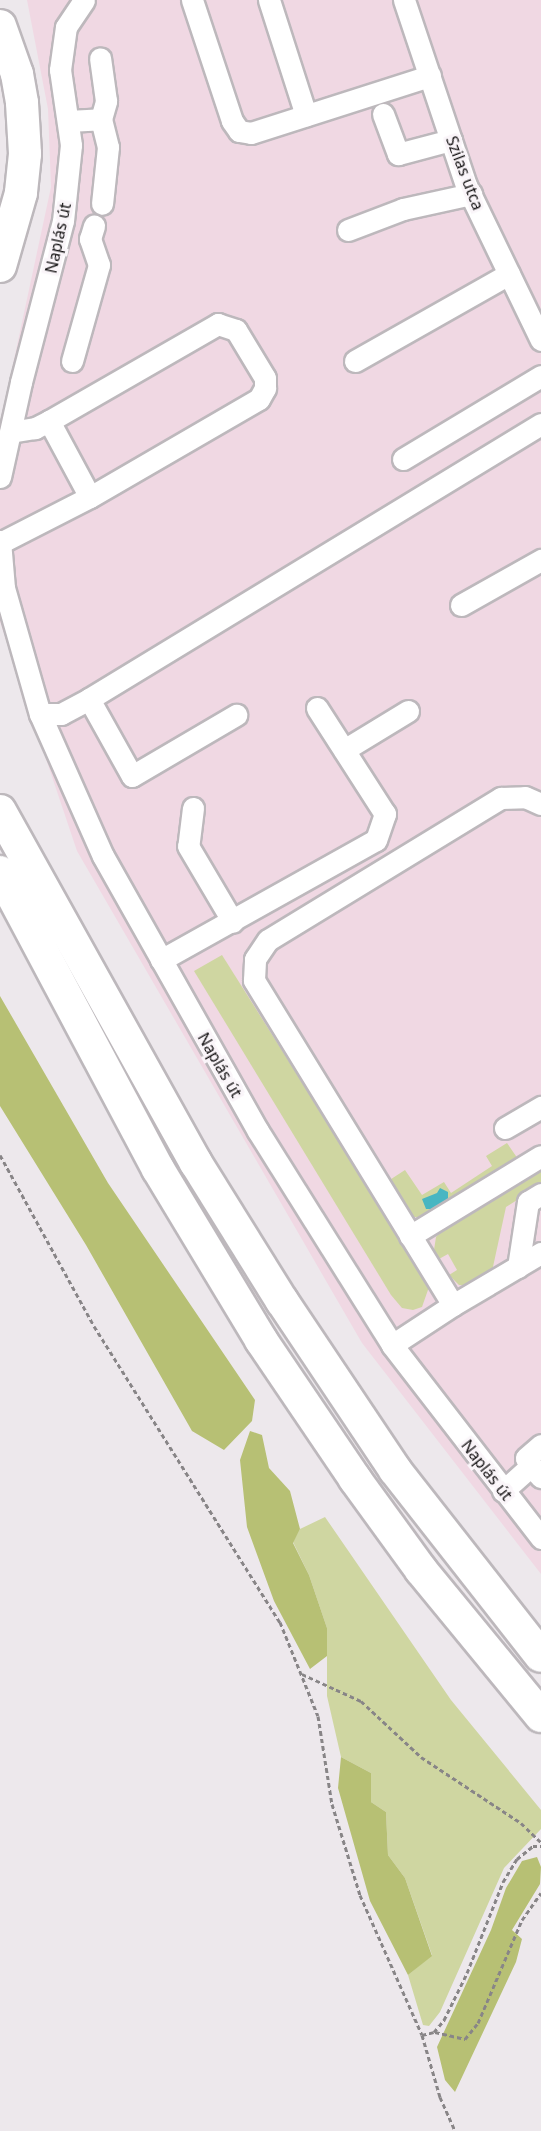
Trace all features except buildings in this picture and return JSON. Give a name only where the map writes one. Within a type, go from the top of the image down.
[{"type":"highway","points":[[0,26],[17,74],[22,103],[25,154],[21,194],[0,266]]},
{"type":"highway","points":[[0,785],[20,847]]},
{"type":"highway","points":[[0,811],[196,1163],[282,1301],[395,1470],[541,1656]]},
{"type":"highway","points":[[0,872],[158,1169],[261,1340],[355,1479],[415,1561],[541,1716]]},
{"type":"highway","points":[[0,917],[43,981],[74,1014]]},
{"type":"street","name":"Naplás út","points":[[0,477],[59,240],[71,146],[60,70],[66,27],[84,0]]},
{"type":"street","points":[[192,0],[232,121],[239,131],[251,133],[430,76]]},
{"type":"street","points":[[269,0],[306,115]]},
{"type":"street","name":"Szilas utca","points":[[404,0],[471,194],[541,340]]},
{"type":"street","points":[[100,58],[106,101],[101,119],[108,147],[102,204]]},
{"type":"street","points":[[383,114],[398,154],[451,140]]},
{"type":"street","points":[[68,121],[101,119]]},
{"type":"street","points":[[348,230],[403,209],[471,194]]},
{"type":"street","points":[[59,240],[92,232],[99,265],[72,361]]},
{"type":"street","points":[[355,361],[509,274]]},
{"type":"street","points":[[0,542],[90,497],[259,399],[265,378],[236,330],[218,324],[49,421],[35,428],[10,432]]},
{"type":"street","points":[[403,459],[541,376]]},
{"type":"street","points":[[49,421],[90,497]]},
{"type":"street","points":[[40,714],[61,714],[89,699],[541,424]]},
{"type":"street","name":"Naplás út","points":[[0,542],[4,588],[40,714],[103,856],[258,1131],[392,1345],[541,1538]]},
{"type":"street","points":[[461,605],[541,560]]},
{"type":"street","points":[[89,699],[132,776],[236,715]]},
{"type":"street","points":[[161,960],[233,922],[376,840],[385,814],[317,708]]},
{"type":"street","points":[[344,750],[408,711]]},
{"type":"street","points":[[453,1305],[254,980],[255,959],[268,940],[501,798],[525,797],[541,804]]},
{"type":"street","points":[[193,808],[188,846],[233,922]]},
{"type":"street","points":[[505,1128],[541,1107]]},
{"type":"street","points":[[410,1236],[541,1156]]},
{"type":"street","points":[[518,1267],[528,1202],[541,1194]]},
{"type":"street","points":[[392,1345],[453,1305],[518,1267],[540,1248]]},
{"type":"street","points":[[503,1491],[536,1472],[526,1458],[541,1445]]},
{"type":"path","points":[[0,1155],[94,1326],[280,1622],[318,1716],[332,1804],[360,1895],[422,2035],[440,2097],[455,2131]]},
{"type":"path","points":[[300,1673],[361,1701],[421,1757],[521,1823],[541,1844],[533,1846],[517,1859],[503,1882],[467,1973],[444,2020],[434,2032]]},
{"type":"path","points":[[422,2035],[434,2032],[465,2039],[485,2007],[522,1920],[541,1893]]},
{"type":"shaded area","points":[[27,0],[541,0],[541,1574],[362,1343],[77,851],[0,622],[0,425],[51,187],[48,109]]},
{"type":"green space","points":[[222,955],[424,1276],[429,1287],[422,1307],[413,1310],[402,1308],[391,1295],[194,971]]},
{"type":"green space","points":[[0,996],[108,1183],[255,1400],[252,1421],[224,1450],[192,1431],[86,1245],[0,1106]]},
{"type":"green space","points":[[507,1143],[518,1159],[426,1217],[411,1217],[385,1183],[405,1170],[422,1195],[444,1182],[451,1193],[492,1166],[486,1156]]},
{"type":"green space","points":[[541,1166],[541,1185],[506,1207],[491,1276],[469,1286],[459,1285],[449,1275],[457,1270],[448,1254],[439,1259],[434,1250],[436,1237],[444,1227]]},
{"type":"green space","points":[[250,1431],[262,1435],[269,1468],[290,1491],[300,1529],[293,1543],[309,1575],[327,1628],[327,1656],[310,1669],[274,1601],[247,1527],[240,1460]]},
{"type":"green space","points":[[325,1517],[451,1700],[541,1810],[541,1829],[504,1868],[440,2012],[429,2026],[423,2025],[408,1975],[432,1955],[405,1878],[388,1855],[386,1812],[371,1802],[371,1773],[341,1757],[327,1696],[327,1628],[309,1575],[293,1542],[300,1529]]},
{"type":"green space","points":[[341,1757],[371,1773],[371,1802],[386,1812],[388,1855],[405,1878],[432,1956],[408,1975],[370,1901],[338,1788]]},
{"type":"green space","points":[[537,1857],[541,1867],[540,1884],[512,1930],[522,1939],[516,1962],[455,2092],[445,2080],[437,2047],[491,1930],[506,1888],[522,1861]]},
{"type":"water","points":[[440,1188],[448,1192],[448,1201],[435,1209],[426,1209],[422,1199],[437,1193]]}]
